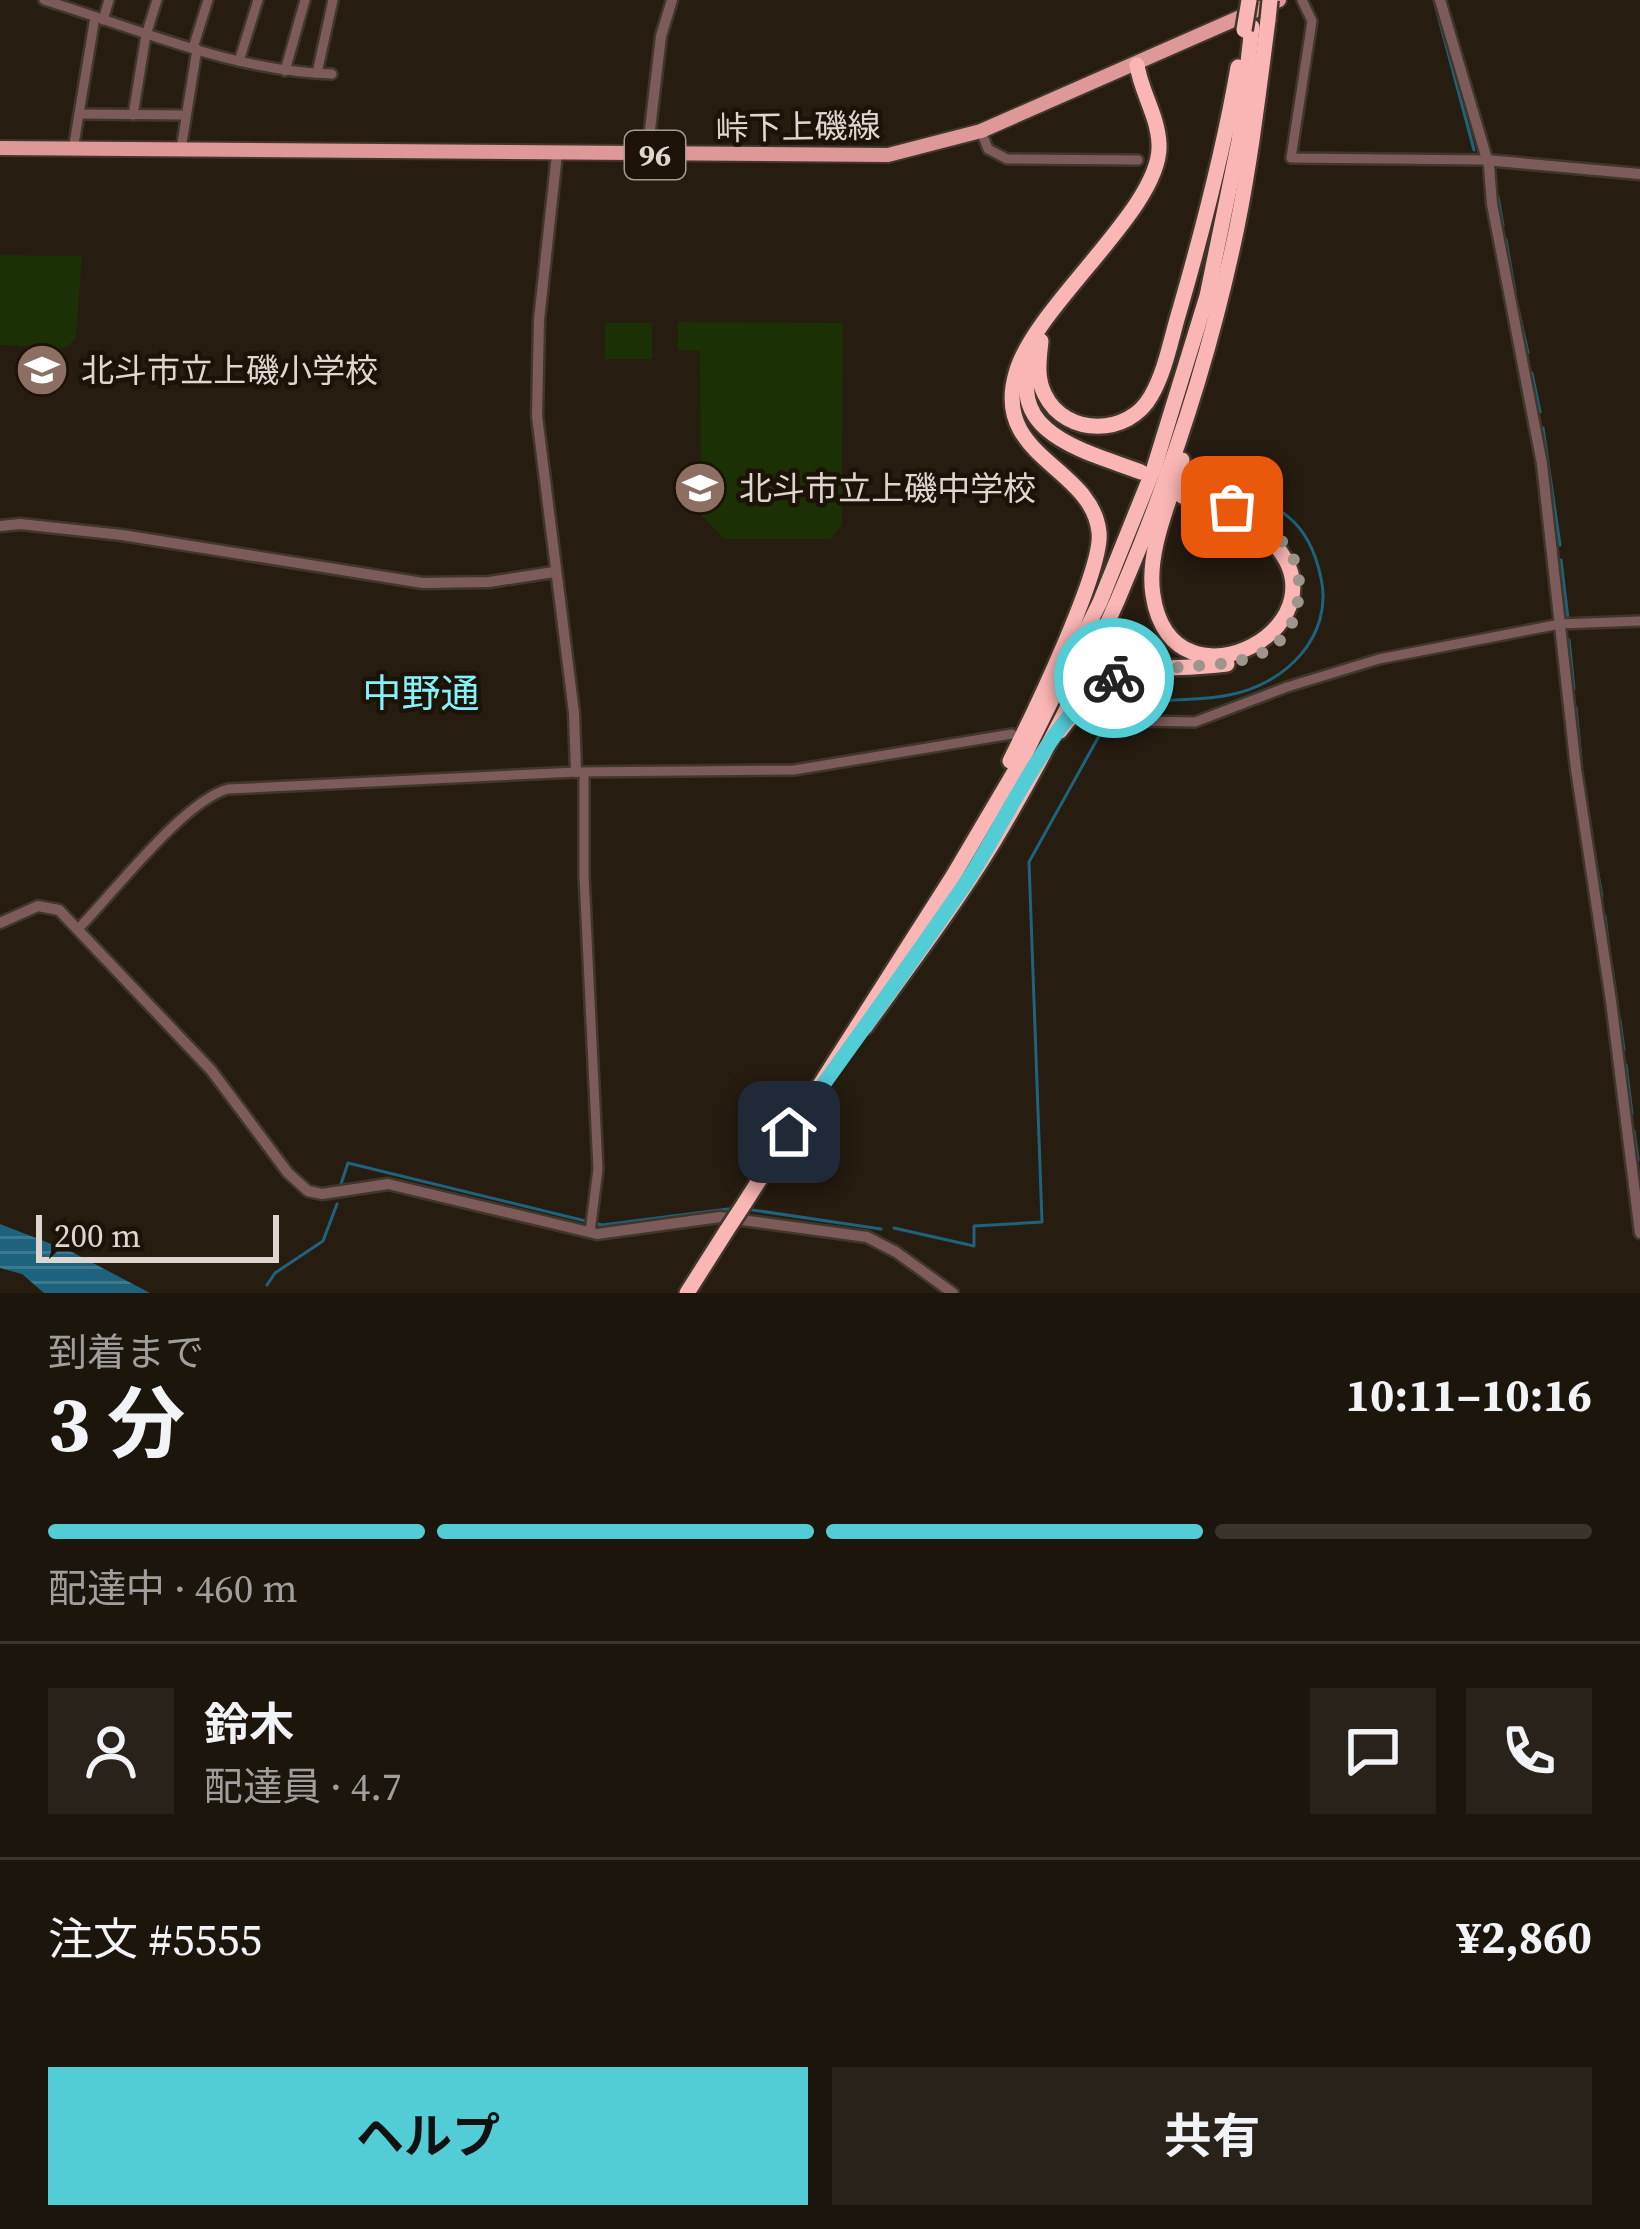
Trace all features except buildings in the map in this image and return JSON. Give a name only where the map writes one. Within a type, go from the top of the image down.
[{"type":"highway","points":[[1037,762],[1100,684],[1139,669],[1239,663],[1276,644],[1297,608],[1300,584],[1288,547],[1256,519],[1183,492],[1265,534],[1286,562],[1291,584],[1288,607],[1280,625],[1251,650],[1212,656],[1192,650],[1166,626],[1153,595],[1154,554],[1190,433],[1252,142],[1255,26],[1251,0]]},
{"type":"highway","points":[[1041,341],[1041,385],[1047,400],[1067,420],[1107,426],[1136,414],[1148,402],[1159,380],[1212,194],[1255,26],[1274,0]]},
{"type":"highway","points":[[687,1293],[952,876],[1046,714],[1100,602],[1154,468],[1188,365],[1224,224],[1255,26]]},
{"type":"highway","points":[[952,876],[1016,749],[1086,589],[1100,544],[1092,508],[1040,457],[1018,427],[1012,395],[1016,371],[1038,332],[1134,206],[1154,172],[1159,143],[1137,65]]},
{"type":"highway","points":[[1016,371],[1018,400],[1041,440],[1061,452],[1139,476],[1051,436],[1029,404],[1026,379],[1041,341],[1143,207],[1165,168],[1167,134],[1162,112],[1137,65]]},
{"type":"highway","points":[[789,1132],[968,879],[1037,762],[1113,608],[1151,517],[1190,407],[1220,300]]},
{"type":"main road","name":"峠下上磯線","points":[[0,148],[888,155],[981,131],[1274,0]]},
{"type":"street","points":[[44,0],[239,61],[332,74]]},
{"type":"street","points":[[73,149],[99,18],[109,0]]},
{"type":"street","points":[[133,115],[146,35],[158,0]]},
{"type":"street","points":[[181,149],[195,48],[208,0]]},
{"type":"street","points":[[239,61],[259,0]]},
{"type":"street","points":[[285,71],[304,0]]},
{"type":"street","points":[[317,73],[333,0]]},
{"type":"street","points":[[647,155],[661,36],[672,0]]},
{"type":"street","points":[[1302,0],[1312,21],[1291,158],[1486,160],[1640,174]]},
{"type":"street","points":[[1440,0],[1486,160],[1542,464],[1576,769],[1640,1233]]},
{"type":"street","points":[[79,114],[186,115]]},
{"type":"street","points":[[981,131],[988,149],[1007,159],[1138,160]]},
{"type":"street","points":[[557,154],[538,320],[537,398],[580,773],[597,1107],[592,1226]]},
{"type":"street","points":[[0,526],[20,524],[122,536],[423,583],[489,582],[554,572]]},
{"type":"street","points":[[1087,720],[1195,722],[1356,664],[1560,624],[1640,621]]},
{"type":"street","points":[[78,929],[124,874],[216,792],[580,773],[794,770],[1012,734]]},
{"type":"street","points":[[0,923],[23,911],[46,906],[58,910],[211,1070],[300,1187],[322,1194],[388,1184],[592,1226],[608,1234],[719,1217],[867,1237],[953,1293]]},
{"type":"green space","points":[[0,255],[82,256],[76,338],[65,348],[0,345]]},
{"type":"green space","points":[[678,322],[843,323],[842,525],[830,539],[725,539],[701,515],[700,351],[678,350]]},
{"type":"green space","points":[[605,323],[652,323],[652,359],[605,359]]},
{"type":"water","points":[[0,1224],[72,1252],[150,1293],[44,1293],[22,1274],[0,1268]]},
{"type":"waterway","points":[[1434,0],[1474,150]]},
{"type":"waterway","points":[[1498,197],[1503,226]]},
{"type":"waterway","points":[[1506,240],[1515,291]]},
{"type":"waterway","points":[[1518,308],[1528,353]]},
{"type":"waterway","points":[[1532,373],[1540,412]]},
{"type":"waterway","points":[[1543,428],[1560,545]]},
{"type":"waterway","points":[[1120,711],[1249,690],[1301,655],[1320,620],[1321,578],[1315,555],[1296,524],[1268,504],[1212,483]]},
{"type":"waterway","points":[[1561,560],[1568,619]]},
{"type":"waterway","points":[[1569,640],[1574,689]]},
{"type":"waterway","points":[[1576,708],[1581,759]]},
{"type":"waterway","points":[[894,1228],[974,1246],[974,1226],[1042,1222],[1029,862],[1099,736]]},
{"type":"waterway","points":[[1583,777],[1592,837]]},
{"type":"waterway","points":[[1594,851],[1602,896]]},
{"type":"waterway","points":[[1605,916],[1609,949]]},
{"type":"waterway","points":[[1612,967],[1617,1002]]},
{"type":"waterway","points":[[1620,1020],[1624,1050]]},
{"type":"waterway","points":[[1626,1065],[1632,1114]]},
{"type":"waterway","points":[[1634,1131],[1638,1160]]},
{"type":"waterway","points":[[341,1184],[348,1163],[602,1225],[736,1208]]},
{"type":"waterway","points":[[267,1285],[275,1273],[323,1241],[337,1204]]},
{"type":"waterway","points":[[746,1209],[881,1229]]},
{"type":"way so far","points":[[1114,678],[1139,669],[1239,663],[1276,644],[1289,627],[1300,584],[1288,547],[1256,519],[1232,507]]},
{"type":"place","name":"北斗市立上磯小学校","points":[[42,370]]},
{"type":"place","name":"北斗市立上磯中学校","points":[[700,488]]},
{"type":"district","name":"中野通","points":[[421,693]]},
{"type":"route","points":[[789,1132],[918,954],[993,842],[1037,762],[1083,701],[1114,678]]}]
